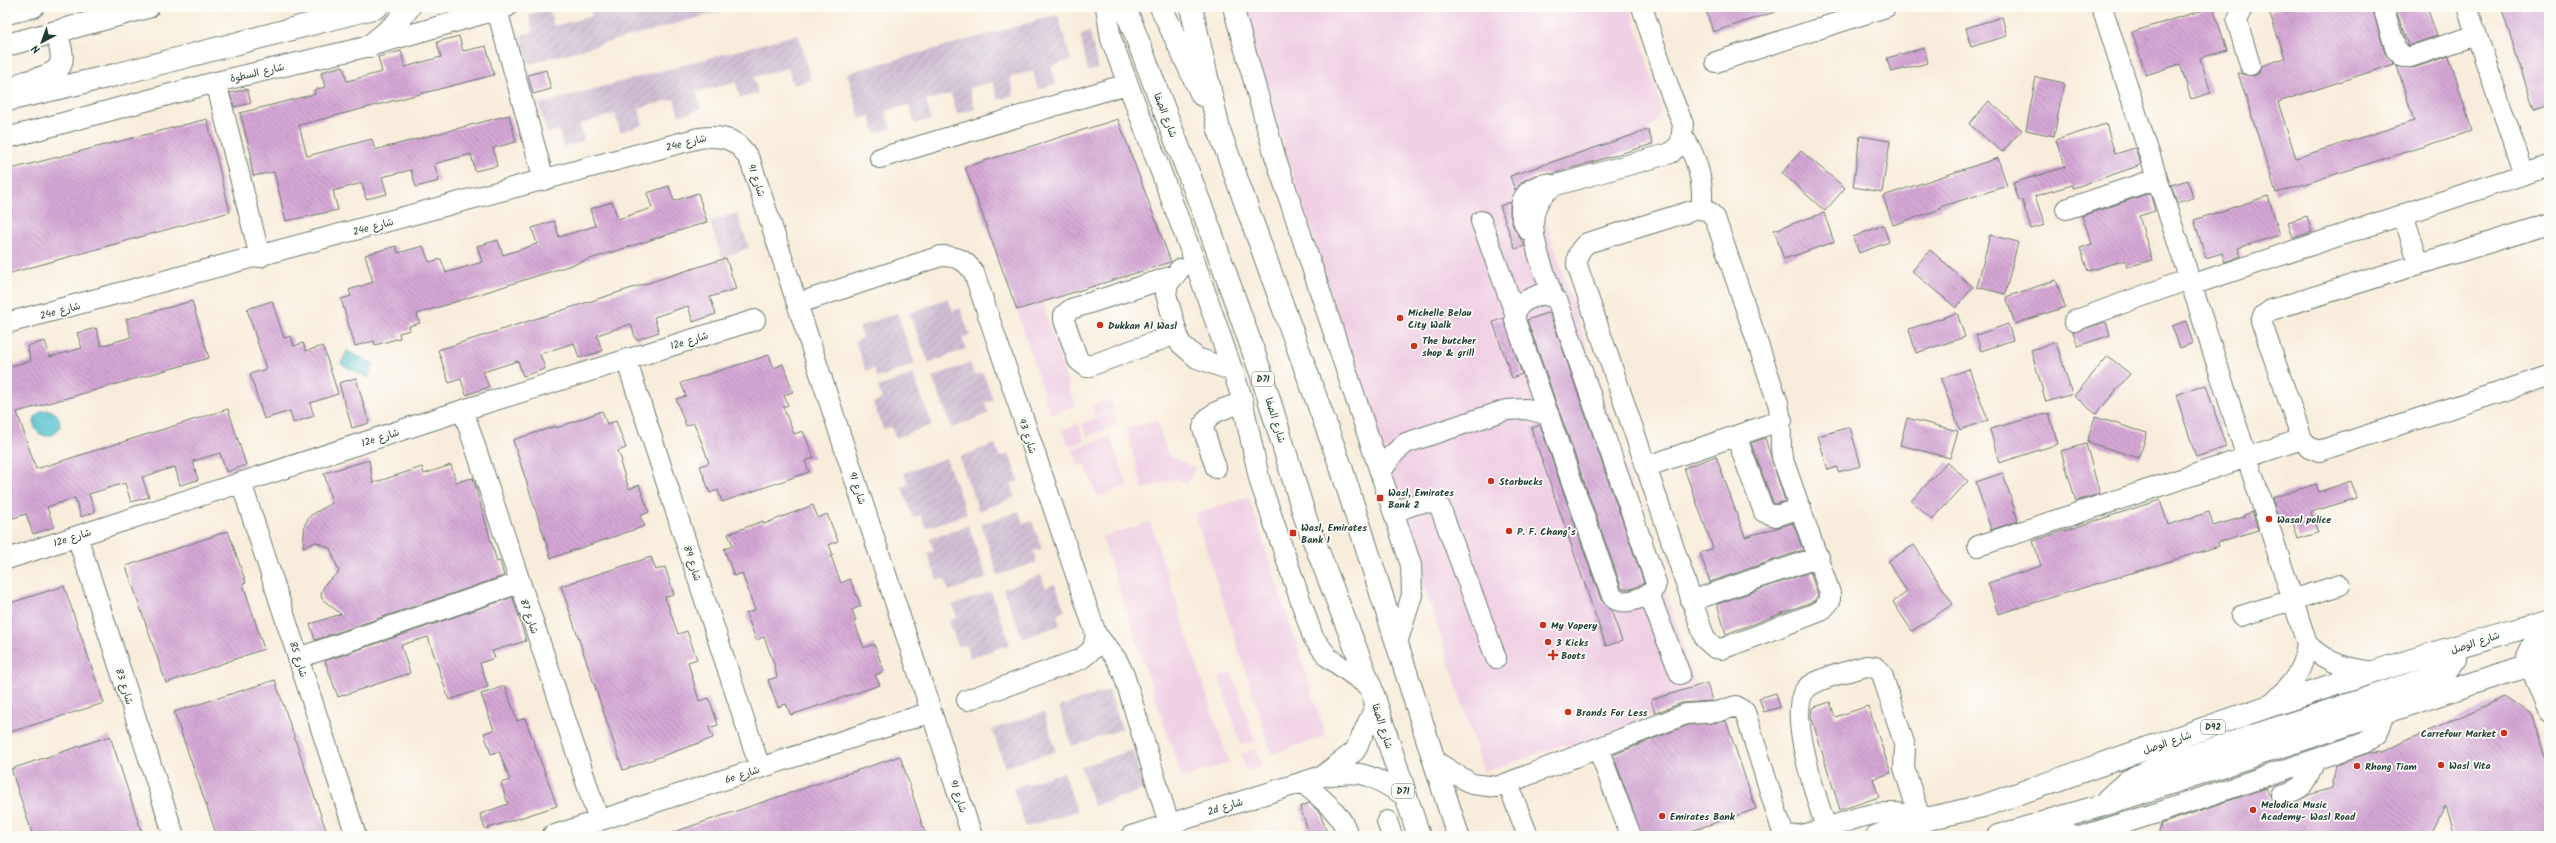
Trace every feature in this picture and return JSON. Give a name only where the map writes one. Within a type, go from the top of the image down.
[{"type":"main road","points":[[7,45],[148,7]]},
{"type":"main road","points":[[7,100],[115,76],[377,7]]},
{"type":"main road","points":[[370,46],[396,24],[410,7]]},
{"type":"main road","name":"شارع الصفا","points":[[1125,7],[1206,220],[1261,373],[1306,520],[1374,697],[1414,834]]},
{"type":"main road","points":[[1160,7],[1219,130],[1341,466],[1458,836]]},
{"type":"main road","points":[[1191,7],[1219,130]]},
{"type":"main road","points":[[7,89],[45,77],[57,70],[63,57],[63,49],[55,32]]},
{"type":"main road","name":"شارع الوصل","points":[[1877,836],[1927,816],[1983,806],[2377,672],[2549,621]]},
{"type":"main road","points":[[2540,663],[2528,657],[2530,650],[2541,641],[2549,638]]},
{"type":"main road","points":[[2103,805],[2116,790],[2128,781],[2156,768],[2444,673],[2454,660],[2455,649]]},
{"type":"main road","points":[[1998,836],[2103,805],[2540,663]]},
{"type":"main road","points":[[1446,802],[1465,819],[1472,836]]},
{"type":"street","points":[[7,14],[34,7]]},
{"type":"street","points":[[1106,7],[1111,39],[1193,257],[1233,371],[1243,402],[1260,482],[1313,638],[1328,657],[1374,697]]},
{"type":"street","points":[[1232,7],[1275,156],[1364,427],[1381,472],[1411,564],[1412,584],[1410,604],[1397,643]]},
{"type":"street","points":[[1481,221],[1515,312],[1536,378],[1612,596],[1616,601],[1623,602],[1649,594],[1655,588],[1656,583],[1558,302],[1553,296],[1535,240],[1521,219],[1520,205],[1527,192],[1540,185],[1570,181],[1639,160],[1671,153],[1680,143],[1683,137],[1683,124],[1672,97],[1642,7]]},
{"type":"street","points":[[1716,62],[1886,7]]},
{"type":"street","points":[[2102,7],[2156,179],[2307,644],[2303,665],[2295,681],[2268,708]]},
{"type":"street","points":[[2243,7],[2237,21],[2250,65]]},
{"type":"street","points":[[2383,7],[2396,50],[2403,57],[2410,57],[2476,35]]},
{"type":"street","points":[[2467,7],[2524,174]]},
{"type":"street","points":[[502,8],[544,180]]},
{"type":"street","name":"شارع السطوة","points":[[7,138],[216,82],[370,46],[502,8]]},
{"type":"street","points":[[216,82],[260,257]]},
{"type":"street","points":[[880,158],[1127,84]]},
{"type":"street","points":[[1639,160],[1659,149],[1667,139],[1671,127],[1672,97]]},
{"type":"street","name":"24e شارع","points":[[7,324],[699,138],[712,136],[726,138],[738,143]]},
{"type":"street","points":[[1683,137],[1689,148],[1700,178],[1703,199],[1701,209]]},
{"type":"street","name":"شارع 91","points":[[738,143],[752,163],[972,836]]},
{"type":"street","points":[[2074,321],[2549,166]]},
{"type":"street","points":[[2066,209],[2156,179]]},
{"type":"street","points":[[1701,209],[1707,210],[1715,218],[1782,420],[1780,445],[1782,457],[1819,557],[1830,593],[1827,607],[1722,649],[1709,645],[1705,639],[1691,601],[1577,264],[1577,256],[1580,249],[1587,243],[1701,209]]},
{"type":"street","points":[[2403,214],[2419,264]]},
{"type":"street","points":[[2549,224],[2271,310],[2263,316],[2261,326],[2302,439],[2309,448],[2324,450],[2549,376]]},
{"type":"street","name":"شارع 93","points":[[799,303],[941,256],[956,257],[969,265],[974,273],[1096,634]]},
{"type":"street","points":[[1193,257],[1173,276],[1166,294],[1176,334],[1180,343],[1190,354],[1233,371]]},
{"type":"street","points":[[1173,276],[1071,309],[1064,315],[1064,320],[1078,360],[1087,367],[1176,334]]},
{"type":"street","points":[[1515,312],[1520,303],[1541,294],[1553,296]]},
{"type":"street","name":"12e شارع","points":[[7,559],[463,410],[755,320]]},
{"type":"street","name":"شارع 89","points":[[626,359],[760,768]]},
{"type":"street","points":[[1506,410],[1526,391],[1536,378]]},
{"type":"street","points":[[1216,468],[1203,428],[1204,423],[1211,415],[1243,402]]},
{"type":"street","points":[[1381,472],[1392,456],[1406,443],[1506,410],[1526,409],[1549,415]]},
{"type":"street","name":"شارع 87","points":[[463,410],[599,821]]},
{"type":"street","points":[[1645,467],[1782,420]]},
{"type":"street","points":[[1364,427],[1384,439],[1406,443]]},
{"type":"street","points":[[1736,436],[1764,512],[1776,516],[1801,508]]},
{"type":"street","points":[[1978,546],[2302,439]]},
{"type":"street","name":"شارع 85","points":[[241,482],[356,836]]},
{"type":"street","points":[[1625,496],[1653,486]]},
{"type":"street","points":[[1394,512],[1424,502],[1436,504],[1440,507],[1496,658]]},
{"type":"street","name":"شارع 83","points":[[77,536],[174,836]]},
{"type":"street","points":[[1691,601],[1819,557]]},
{"type":"street","points":[[298,658],[519,583]]},
{"type":"street","points":[[2241,616],[2293,601],[2340,585]]},
{"type":"street","points":[[1649,594],[1680,674]]},
{"type":"street","points":[[967,700],[1081,659],[1093,649],[1096,634]]},
{"type":"street","points":[[1096,634],[1117,660],[1124,675],[1169,824]]},
{"type":"street","points":[[2307,644],[2330,662],[2357,670],[2377,672]]},
{"type":"street","points":[[2540,663],[2549,712]]},
{"type":"street","points":[[1790,836],[1826,828],[1881,813],[1927,816],[1904,768],[1905,746],[1882,674],[1875,667],[1866,666],[1810,686],[1801,700],[1800,720],[1805,758],[1826,828]]},
{"type":"street","name":"2d شارع","points":[[1311,780],[1355,751],[1374,697]]},
{"type":"street","points":[[1433,760],[1472,784],[1486,787],[1508,784],[1686,714],[1711,713],[1740,707],[1745,712],[1784,836]]},
{"type":"street","name":"6e شارع","points":[[552,836],[932,712]]},
{"type":"street","points":[[2082,836],[2364,743],[2378,744],[2380,729],[2386,712]]},
{"type":"street","points":[[1598,748],[1630,836]]},
{"type":"street","points":[[2281,795],[2296,792],[2304,786],[2315,760]]},
{"type":"street","name":"2d شارع","points":[[1131,836],[1311,780],[1358,772],[1378,780],[1404,796]]},
{"type":"street","points":[[1311,780],[1337,815],[1348,836]]},
{"type":"street","points":[[1508,784],[1528,836]]},
{"type":"street","points":[[2051,820],[2065,832],[2074,836]]},
{"type":"shaded area","points":[[589,7],[615,7],[616,10],[626,7],[737,7],[529,64],[521,35],[533,32],[529,15],[549,9],[554,26],[592,16]]},
{"type":"shaded area","points":[[1243,7],[1630,7],[1661,106],[1657,121],[1647,130],[1529,168],[1700,698],[1566,748],[1565,744],[1484,772],[1285,149]]},
{"type":"shaded area","points":[[1058,15],[1071,60],[1051,66],[1056,84],[1038,89],[1033,71],[1010,77],[1014,95],[998,100],[993,82],[969,88],[975,109],[957,114],[951,94],[926,100],[931,119],[915,124],[909,105],[886,111],[891,129],[875,133],[870,116],[860,119],[847,73]]},
{"type":"shaded area","points":[[1090,32],[1098,69],[1088,71],[1080,35]]},
{"type":"shaded area","points":[[798,34],[811,80],[793,85],[788,68],[754,77],[758,93],[740,98],[736,82],[697,92],[701,109],[679,116],[674,99],[639,108],[643,125],[620,132],[615,114],[580,124],[584,141],[563,147],[559,130],[547,133],[539,104]]},
{"type":"shaded area","points":[[737,213],[749,248],[722,258],[710,222]]},
{"type":"shaded area","points":[[948,298],[953,311],[960,308],[970,335],[962,338],[966,349],[929,363],[909,313]]},
{"type":"shaded area","points":[[1042,302],[1075,406],[1050,414],[1017,310]]},
{"type":"shaded area","points":[[897,313],[915,364],[877,378],[874,368],[866,371],[855,341],[863,338],[859,327]]},
{"type":"shaded area","points":[[970,363],[974,375],[983,373],[993,400],[985,403],[989,413],[952,428],[932,377]]},
{"type":"shaded area","points":[[913,374],[932,425],[896,438],[891,427],[883,429],[873,403],[882,399],[878,387]]},
{"type":"shaded area","points":[[1112,400],[1115,411],[1095,417],[1092,405]]},
{"type":"shaded area","points":[[1113,413],[1117,426],[1087,436],[1082,423]]},
{"type":"shaded area","points":[[1157,420],[1167,454],[1195,468],[1187,484],[1177,479],[1143,489],[1126,429]]},
{"type":"shaded area","points":[[1078,424],[1084,441],[1069,446],[1062,430]]},
{"type":"shaded area","points":[[1110,436],[1128,486],[1097,497],[1085,464],[1078,466],[1072,449]]},
{"type":"shaded area","points":[[995,444],[1000,457],[1009,454],[1019,481],[1011,484],[1015,497],[979,511],[959,457]]},
{"type":"shaded area","points":[[946,458],[967,514],[926,528],[921,515],[913,518],[902,487],[909,485],[904,473]]},
{"type":"shaded area","points":[[1249,497],[1326,736],[1272,754],[1195,514]]},
{"type":"shaded area","points":[[1019,511],[1023,524],[1032,521],[1042,549],[1033,551],[1037,562],[998,575],[981,524]]},
{"type":"shaded area","points":[[1150,522],[1229,763],[1182,778],[1102,537]]},
{"type":"shaded area","points":[[968,525],[987,578],[949,591],[944,578],[937,580],[927,553],[934,551],[930,539]]},
{"type":"shaded area","points":[[1041,575],[1045,587],[1055,584],[1065,611],[1057,614],[1060,625],[1023,639],[1003,589]]},
{"type":"shaded area","points":[[991,592],[1010,644],[970,658],[966,645],[958,647],[949,621],[957,617],[953,605]]},
{"type":"shaded area","points":[[1232,672],[1255,741],[1241,745],[1219,677]]},
{"type":"shaded area","points":[[1109,690],[1122,729],[1072,746],[1059,707]]},
{"type":"shaded area","points":[[1044,712],[1056,751],[1005,767],[992,729]]},
{"type":"shaded area","points":[[1256,749],[1262,766],[1246,771],[1241,754]]},
{"type":"shaded area","points":[[1132,750],[1145,789],[1094,806],[1081,767]]},
{"type":"shaded area","points":[[1064,772],[1077,811],[1026,827],[1013,788]]},
{"type":"water","points":[[347,351],[374,364],[368,378],[341,364]]},
{"type":"water","points":[[47,410],[56,414],[60,423],[56,432],[47,436],[38,432],[34,423],[38,414]]},
{"type":"building","points":[[1705,7],[1780,7],[1781,10],[1713,32]]},
{"type":"building","points":[[2213,7],[2227,50],[2200,58],[2211,93],[2191,99],[2180,64],[2146,75],[2132,32]]},
{"type":"building","points":[[2284,7],[2372,7],[2385,53],[2394,64],[2278,102],[2296,158],[2414,121],[2397,66],[2413,68],[2449,56],[2472,131],[2276,193],[2238,73],[2254,76],[2259,73],[2261,66],[2285,58],[2269,12]]},
{"type":"building","points":[[2395,7],[2427,7],[2437,36],[2408,46]]},
{"type":"building","points":[[2513,7],[2549,7],[2549,105],[2534,110],[2502,10]]},
{"type":"building","points":[[2002,17],[2007,36],[1971,47],[1966,28]]},
{"type":"building","points":[[459,36],[463,51],[486,46],[494,75],[299,125],[307,156],[372,139],[375,150],[509,115],[516,142],[493,148],[497,166],[475,171],[471,154],[434,164],[439,181],[416,187],[411,170],[382,177],[387,194],[366,199],[362,183],[333,191],[338,210],[286,221],[274,172],[253,176],[250,159],[252,158],[240,113],[315,94],[314,90],[325,87],[321,72],[343,66],[347,81],[382,72],[378,57],[401,51],[405,67],[441,57],[437,42]]},
{"type":"building","points":[[1924,48],[1928,63],[1891,72],[1887,58]]},
{"type":"building","points":[[546,70],[551,89],[533,94],[528,75]]},
{"type":"building","points":[[2036,77],[2064,83],[2054,136],[2026,130]]},
{"type":"building","points":[[247,89],[251,103],[234,107],[230,93]]},
{"type":"building","points":[[1989,101],[2022,130],[2002,152],[1969,124]]},
{"type":"building","points":[[207,119],[230,212],[7,274],[7,170]]},
{"type":"building","points":[[1118,119],[1171,262],[1017,310],[965,167]]},
{"type":"building","points":[[2106,124],[2115,154],[2135,148],[2141,165],[2073,188],[2072,185],[2035,196],[2045,225],[2031,229],[2022,200],[2019,201],[2013,183],[2065,167],[2056,140]]},
{"type":"building","points":[[1648,130],[1653,144],[1552,174],[1536,175],[1523,181],[1515,190],[1510,176]]},
{"type":"building","points":[[1860,136],[1890,141],[1882,192],[1853,187]]},
{"type":"building","points":[[1801,151],[1845,188],[1825,211],[1782,173]]},
{"type":"building","points":[[1998,158],[2007,186],[1940,207],[1941,209],[1893,225],[1883,196]]},
{"type":"building","points":[[2188,180],[2193,198],[2177,203],[2171,185]]},
{"type":"building","points":[[669,186],[674,201],[698,193],[707,222],[417,314],[420,323],[409,326],[410,330],[399,333],[400,338],[375,345],[374,341],[355,346],[341,299],[351,296],[349,290],[373,282],[365,255],[396,246],[398,253],[423,246],[429,262],[441,259],[446,273],[482,262],[477,246],[498,240],[503,255],[537,244],[532,228],[554,221],[559,237],[595,226],[590,209],[612,202],[618,219],[652,208],[647,193]]},
{"type":"building","points":[[2150,193],[2155,211],[2139,216],[2152,260],[2127,267],[2125,260],[2088,271],[2080,248],[2092,244],[2082,216]]},
{"type":"building","points":[[2268,196],[2280,235],[2238,248],[2241,256],[2225,262],[2222,253],[2206,258],[2194,220]]},
{"type":"building","points":[[1510,202],[1510,215],[1513,226],[1525,246],[1515,249],[1500,206]]},
{"type":"building","points":[[1824,213],[1834,242],[1784,259],[1774,230]]},
{"type":"building","points":[[2307,216],[2312,232],[2293,238],[2288,222]]},
{"type":"building","points":[[1883,225],[1889,242],[1859,253],[1853,237]]},
{"type":"building","points":[[1990,235],[2018,242],[2005,294],[1977,287]]},
{"type":"building","points":[[1930,250],[1973,287],[1956,308],[1912,271]]},
{"type":"building","points":[[726,258],[736,289],[710,297],[716,314],[693,322],[688,306],[654,317],[659,332],[636,340],[631,324],[597,335],[602,351],[579,358],[574,343],[540,354],[545,369],[523,376],[518,361],[483,372],[489,387],[466,395],[461,379],[449,383],[438,350]]},
{"type":"building","points":[[2056,280],[2065,307],[2015,324],[2006,297]]},
{"type":"building","points":[[192,301],[209,358],[17,412],[36,469],[228,409],[246,465],[226,472],[220,453],[193,461],[198,480],[180,485],[175,467],[142,477],[149,497],[131,502],[125,483],[89,494],[95,512],[81,517],[75,498],[47,507],[54,527],[33,534],[26,514],[7,520],[7,367],[31,361],[27,346],[45,341],[50,357],[82,348],[77,333],[96,328],[101,346],[131,337],[126,319]]},
{"type":"building","points":[[272,301],[284,338],[291,336],[294,346],[303,343],[306,351],[323,346],[338,394],[310,403],[314,416],[293,423],[290,411],[264,419],[250,374],[266,369],[247,309]]},
{"type":"building","points":[[1550,313],[1644,583],[1631,589],[1622,589],[1527,320]]},
{"type":"building","points":[[1957,313],[1965,337],[1916,353],[1909,329]]},
{"type":"building","points":[[1504,318],[1522,374],[1512,378],[1493,322]]},
{"type":"building","points":[[2186,321],[2193,343],[2180,348],[2172,326]]},
{"type":"building","points":[[2106,322],[2110,335],[2078,346],[2073,332]]},
{"type":"building","points":[[2008,324],[2013,340],[1981,351],[1976,335]]},
{"type":"building","points":[[2056,342],[2072,394],[2046,402],[2031,350]]},
{"type":"building","points":[[769,355],[774,368],[783,364],[793,392],[784,395],[788,405],[783,407],[794,434],[803,431],[814,458],[805,461],[809,472],[722,502],[718,490],[710,493],[700,466],[709,463],[705,451],[694,423],[686,426],[676,399],[686,396],[681,383]]},
{"type":"building","points":[[2108,356],[2130,374],[2096,414],[2074,396]]},
{"type":"building","points":[[1969,369],[1988,420],[1960,430],[1941,379]]},
{"type":"building","points":[[356,378],[369,423],[352,428],[339,383]]},
{"type":"building","points":[[2206,385],[2226,447],[2196,457],[2176,395]]},
{"type":"building","points":[[602,411],[607,424],[616,421],[626,448],[618,451],[629,489],[639,485],[649,512],[640,516],[645,526],[551,558],[513,440],[556,426],[557,428]]},
{"type":"building","points":[[2049,413],[2058,444],[1999,463],[1990,429]]},
{"type":"building","points":[[2095,417],[2147,433],[2139,458],[2087,442]]},
{"type":"building","points":[[1907,418],[1958,431],[1950,458],[1900,445]]},
{"type":"building","points":[[1540,425],[1601,600],[1611,610],[1622,641],[1606,646],[1531,428]]},
{"type":"building","points":[[1850,427],[1861,466],[1838,472],[1837,467],[1828,470],[1818,436]]},
{"type":"building","points":[[1765,438],[1785,501],[1776,504],[1773,503],[1751,443]]},
{"type":"building","points":[[2086,444],[2100,494],[2076,501],[2061,451]]},
{"type":"building","points":[[1716,456],[1745,537],[1793,523],[1803,550],[1710,582],[1700,553],[1713,548],[1684,468]]},
{"type":"building","points":[[369,460],[373,483],[422,467],[424,474],[451,465],[456,482],[473,478],[497,562],[500,561],[504,576],[315,640],[310,624],[341,614],[322,599],[321,593],[325,584],[339,572],[330,548],[316,542],[303,547],[305,524],[310,516],[332,503],[324,473]]},
{"type":"building","points":[[1947,462],[1968,481],[1932,520],[1911,501]]},
{"type":"building","points":[[2003,473],[2018,521],[1991,530],[1976,482]]},
{"type":"building","points":[[2351,481],[2357,498],[2311,512],[2318,533],[2298,539],[2292,519],[2280,522],[2272,498],[2316,484],[2319,492]]},
{"type":"building","points":[[2160,500],[2168,525],[2209,512],[2213,526],[2244,517],[2244,515],[2252,512],[2258,530],[2218,542],[2219,546],[1998,614],[1988,583],[2041,566],[2033,541]]},
{"type":"building","points":[[813,505],[818,518],[827,514],[838,541],[829,545],[833,555],[831,556],[841,583],[850,579],[861,606],[852,610],[856,620],[854,621],[864,648],[874,644],[884,671],[875,675],[880,685],[791,715],[786,704],[778,707],[768,680],[777,677],[774,664],[764,637],[756,640],[746,613],[755,610],[742,573],[734,576],[724,549],[733,546],[728,534],[763,521],[764,524]]},
{"type":"building","points":[[228,531],[246,583],[243,584],[264,649],[166,683],[126,566]]},
{"type":"building","points":[[1914,545],[1953,604],[1912,631],[1893,602],[1907,592],[1888,561]]},
{"type":"building","points":[[651,557],[656,570],[665,567],[674,595],[665,597],[678,634],[687,631],[697,659],[688,662],[699,701],[709,698],[718,725],[709,728],[713,738],[623,770],[561,586]]},
{"type":"building","points":[[1810,572],[1818,595],[1814,601],[1726,634],[1717,604]]},
{"type":"building","points":[[64,586],[104,703],[7,733],[7,604]]},
{"type":"building","points":[[513,597],[526,641],[492,651],[495,658],[480,663],[488,687],[449,700],[428,637],[401,645],[410,673],[338,697],[325,661]]},
{"type":"building","points":[[275,680],[328,836],[217,836],[174,712]]},
{"type":"building","points":[[1707,683],[1712,701],[1682,703],[1655,713],[1651,700]]},
{"type":"building","points":[[505,686],[517,721],[525,718],[557,806],[485,829],[480,814],[508,804],[501,783],[510,780],[499,751],[491,754],[484,733],[494,730],[481,694]]},
{"type":"building","points":[[1776,693],[1780,707],[1764,712],[1759,698]]},
{"type":"building","name":"Wasl Vita","points":[[2505,697],[2532,715],[2549,775],[2549,836],[2454,836],[2445,806],[2430,836],[2158,836],[2161,824],[2266,788],[2274,806],[2279,806],[2292,804],[2309,795],[2332,788],[2336,764],[2369,753],[2381,752]]},
{"type":"building","points":[[1830,702],[1835,717],[1868,706],[1891,773],[1873,779],[1879,797],[1840,810],[1811,716],[1812,708]]},
{"type":"building","points":[[1726,721],[1756,809],[1676,836],[1642,836],[1613,755],[1688,725]]},
{"type":"building","points":[[110,736],[143,836],[33,836],[11,769]]},
{"type":"building","points":[[900,756],[926,836],[671,836],[671,833]]},
{"type":"building","points":[[1309,803],[1320,813],[1328,836],[1310,836],[1300,807]]},
{"type":"place","name":"Michelle Belau City Walk","points":[[1400,318]]},
{"type":"place","name":"Dukkan Al Wasl","points":[[1100,325]]},
{"type":"place","name":"The butcher shop & grill","points":[[1414,346]]},
{"type":"place","name":"Starbucks","points":[[1491,481]]},
{"type":"place","name":"Wasl, Emirates Bank 2","points":[[1380,498]]},
{"type":"place","name":"Wasal police","points":[[2269,519]]},
{"type":"place","name":"P. F. Chang’s","points":[[1509,531]]},
{"type":"place","name":"Wasl, Emirates Bank 1","points":[[1293,533]]},
{"type":"place","name":"My Vapery","points":[[1543,625]]},
{"type":"place","name":"3 Kicks","points":[[1548,642]]},
{"type":"place","name":"Boots","points":[[1553,655]]},
{"type":"place","name":"Brands For Less","points":[[1568,712]]},
{"type":"place","name":"Carrefour Market","points":[[2504,733]]},
{"type":"place","name":"Wasl Vita","points":[[2441,765]]},
{"type":"place","name":"Rhong Tiam","points":[[2357,766]]},
{"type":"place","name":"Melodica Music Academy- Wasl Road","points":[[2253,810]]},
{"type":"place","name":"Emirates Bank","points":[[1662,816]]}]
